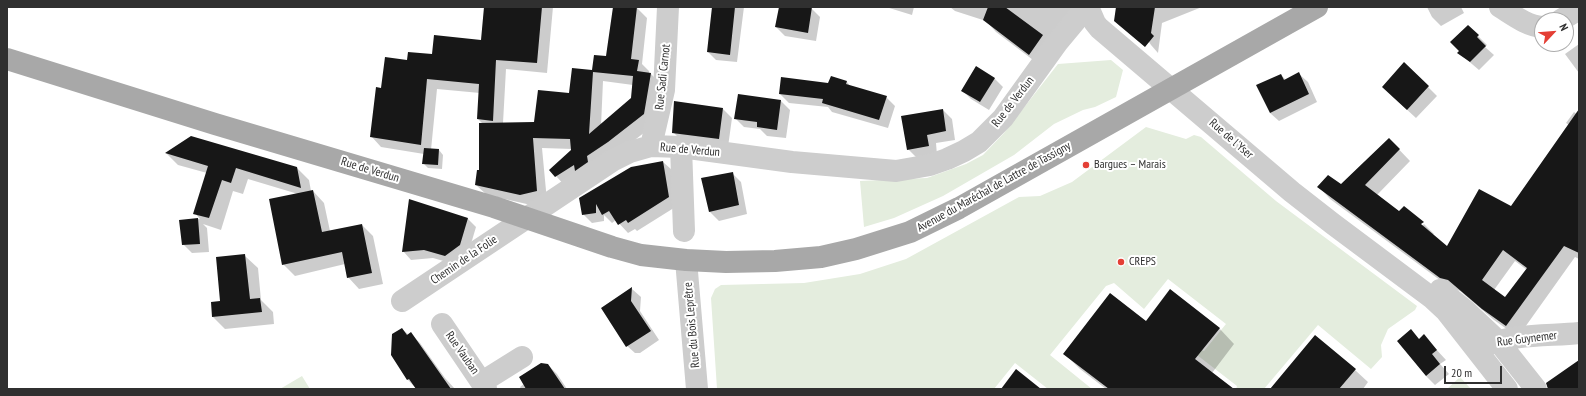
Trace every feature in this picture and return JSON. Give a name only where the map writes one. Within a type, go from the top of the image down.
[{"type":"main road","name":"Avenue du Maréchal de Lattre de Tassigny","points":[[527,218],[627,252],[640,255],[686,260],[732,262],[799,260],[843,252],[910,232],[960,208],[1317,7]]},
{"type":"main road","name":"Rue de Verdun","points":[[7,59],[185,115],[527,218]]},
{"type":"street","name":"Rue Sadi Carnot","points":[[651,146],[664,90],[668,7]]},
{"type":"street","name":"Rue de Verdun","points":[[527,218],[612,160],[630,152],[651,146],[681,147],[792,162],[896,171],[917,168],[941,161],[964,151],[979,142],[1003,118],[1057,43],[1087,7]]},
{"type":"street","name":"Rue de l'Yser","points":[[1087,7],[1099,28],[1332,224],[1421,289],[1446,311],[1507,389]]},
{"type":"street","points":[[1500,7],[1534,26]]},
{"type":"street","points":[[681,147],[684,231]]},
{"type":"street","name":"Chemin de la Folie","points":[[402,301],[527,218]]},
{"type":"street","name":"Rue du Bois Leprêtre","points":[[686,260],[697,389]]},
{"type":"street","name":"Rue de l'Yser","points":[[1384,262],[1439,289],[1470,314],[1498,341],[1536,389]]},
{"type":"street","name":"Rue Vauban","points":[[442,324],[484,386],[522,356]]},
{"type":"street","name":"Rue Guynemer","points":[[1476,351],[1488,344],[1498,341],[1579,334]]},
{"type":"green space","points":[[1111,60],[1123,70],[1116,97],[1095,107],[1083,110],[1054,124],[1014,155],[943,196],[894,218],[864,227],[860,181],[927,178],[966,164],[983,155],[1004,133],[1058,64]]},
{"type":"green space","name":"CREPS","points":[[1146,127],[1186,139],[1194,135],[1201,137],[1276,201],[1417,306],[1415,310],[1388,329],[1381,345],[1382,357],[1371,369],[1318,325],[1264,389],[1236,389],[1237,386],[1197,355],[1201,350],[1204,351],[1226,324],[1168,279],[1144,309],[1114,283],[1106,286],[1050,355],[1092,389],[1048,389],[1015,363],[994,389],[717,389],[711,298],[715,289],[721,285],[804,283],[860,274],[906,259],[1019,197],[1040,196],[1072,182]]},
{"type":"green space","points":[[302,376],[310,389],[280,389]]},
{"type":"green space","points":[[1460,377],[1471,389],[1447,389]]},
{"type":"building","points":[[484,7],[542,7],[537,63],[496,60],[493,121],[477,119],[479,84],[427,79],[421,145],[370,137],[376,87],[381,88],[385,57],[407,60],[408,52],[432,54],[434,35],[481,40]]},
{"type":"building","points":[[613,7],[637,7],[631,59],[639,60],[637,71],[651,73],[644,114],[587,156],[588,162],[575,171],[574,165],[555,177],[549,170],[571,150],[570,139],[533,138],[537,191],[520,195],[475,185],[477,170],[479,170],[479,123],[534,122],[538,90],[569,93],[572,68],[592,70],[594,55],[606,56]],"holes":[[[593,72],[633,76],[631,98],[589,134]]]},
{"type":"building","points":[[712,7],[735,7],[730,55],[707,52]]},
{"type":"building","points":[[779,7],[812,7],[808,33],[775,27]]},
{"type":"building","points":[[988,7],[1005,7],[1043,35],[1029,55],[983,20]]},
{"type":"building","points":[[1116,7],[1155,7],[1151,33],[1154,36],[1145,47],[1114,21]]},
{"type":"building","points":[[1468,25],[1479,35],[1477,37],[1486,46],[1470,62],[1457,53],[1459,51],[1450,42]]},
{"type":"building","points":[[1404,62],[1429,86],[1407,110],[1382,87]]},
{"type":"building","points":[[976,66],[995,78],[980,102],[961,91]]},
{"type":"building","points":[[1299,72],[1309,94],[1270,113],[1256,85],[1281,74],[1284,80]]},
{"type":"building","points":[[831,76],[847,81],[846,84],[887,96],[879,120],[822,103],[823,99],[779,94],[781,77],[828,83]]},
{"type":"building","points":[[738,94],[781,100],[777,130],[757,127],[757,122],[734,119]]},
{"type":"building","points":[[674,101],[723,108],[719,139],[672,133]]},
{"type":"building","points":[[943,109],[946,131],[927,135],[929,146],[907,150],[901,116]]},
{"type":"building","points":[[1579,109],[1579,253],[1564,246],[1506,326],[1482,309],[1448,280],[1440,278],[1317,187],[1328,175],[1341,184],[1389,138],[1400,149],[1365,185],[1399,211],[1404,206],[1424,222],[1421,224],[1447,246],[1479,189],[1511,206]],"holes":[[[1503,250],[1527,268],[1505,297],[1482,280]]]},
{"type":"building","points":[[191,136],[297,167],[301,188],[236,168],[231,183],[222,180],[209,218],[193,214],[208,166],[165,153]]},
{"type":"building","points":[[424,148],[439,149],[438,165],[422,164]]},
{"type":"building","points":[[663,161],[669,197],[628,223],[626,220],[618,225],[609,211],[602,215],[596,204],[596,213],[582,215],[579,198],[631,167]]},
{"type":"building","points":[[733,172],[739,205],[709,212],[701,178]]},
{"type":"building","points":[[313,190],[322,232],[362,224],[372,273],[347,278],[342,252],[282,265],[269,199]]},
{"type":"building","points":[[409,199],[468,218],[460,245],[445,256],[424,250],[402,252]]},
{"type":"building","points":[[198,218],[200,244],[182,245],[179,220]]},
{"type":"building","points":[[245,254],[250,299],[260,298],[262,312],[212,317],[211,302],[220,301],[216,257]]},
{"type":"building","points":[[632,287],[631,301],[651,331],[626,347],[601,308]]},
{"type":"building","points":[[1170,289],[1220,328],[1195,359],[1234,389],[1109,389],[1063,354],[1110,293],[1146,321]]},
{"type":"building","points":[[402,328],[407,335],[411,332],[451,389],[416,389],[409,379],[407,380],[391,355],[392,334]]},
{"type":"building","points":[[1411,329],[1419,339],[1424,334],[1437,350],[1432,354],[1440,364],[1426,376],[1397,341]]},
{"type":"building","points":[[1315,335],[1356,369],[1339,389],[1270,389]]},
{"type":"building","points":[[1579,360],[1579,389],[1548,389],[1546,383]]},
{"type":"building","points":[[541,363],[548,364],[565,389],[526,389],[519,377]]},
{"type":"building","points":[[1016,369],[1041,389],[1001,389]]},
{"type":"place","name":"Bargues – Marais","points":[[1086,165]]},
{"type":"place","name":"CREPS","points":[[1121,262]]}]
